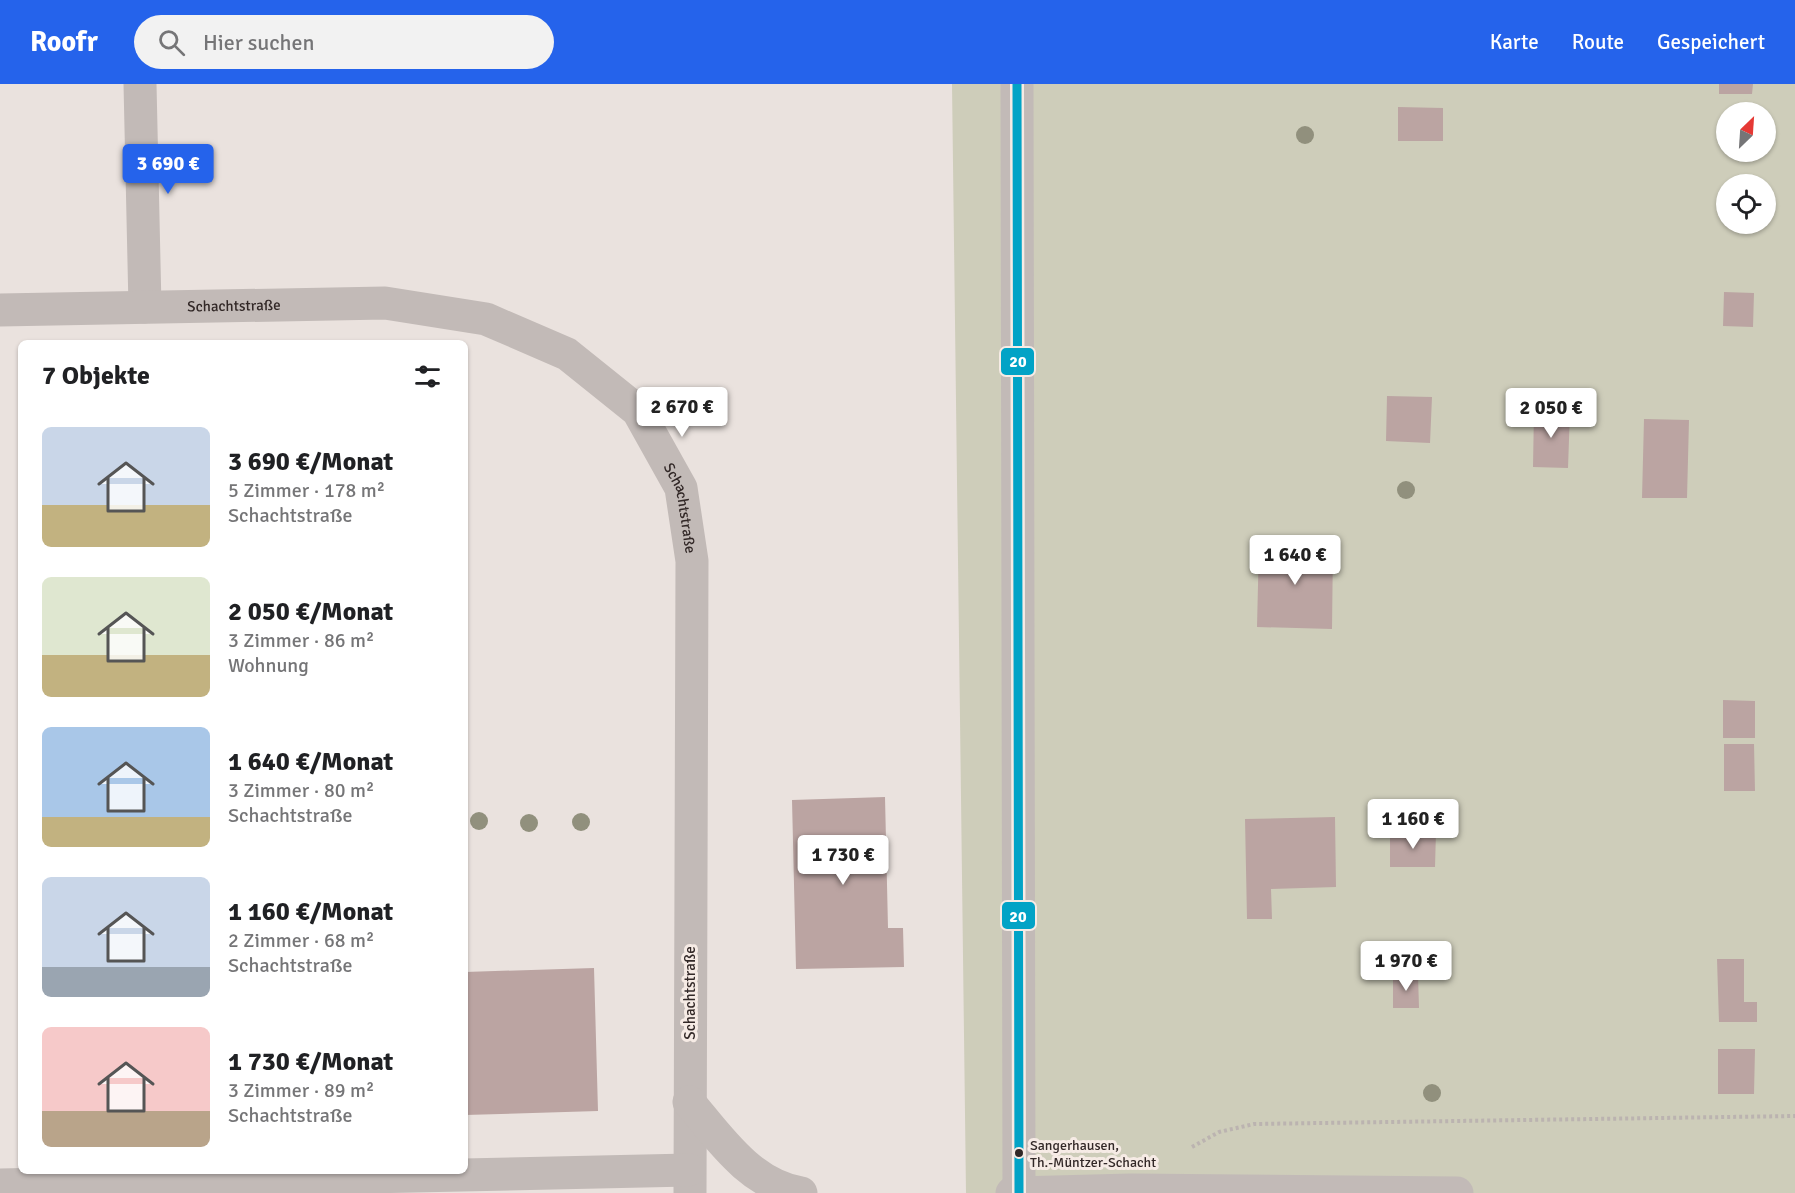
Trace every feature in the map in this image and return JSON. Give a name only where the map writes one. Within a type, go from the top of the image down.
[{"type":"street","points":[[140,84],[146,307]]},
{"type":"street","points":[[1017,84],[1018,1193]]},
{"type":"street","name":"Schachtstraße","points":[[0,310],[385,303],[486,319],[567,354],[638,411],[681,488],[693,561],[689,1182],[0,1185]]},
{"type":"street","points":[[689,1102],[730,1151],[751,1170],[771,1184],[801,1193]]},
{"type":"street","points":[[1012,1193],[1131,1190],[1457,1193]]},
{"type":"path","points":[[1183,1152],[1220,1132],[1254,1124],[1795,1116]]},
{"type":"green space","points":[[952,84],[1795,84],[1795,1193],[966,1193]]},
{"type":"building","points":[[1719,84],[1753,84],[1752,94],[1719,94]]},
{"type":"building","points":[[1398,107],[1443,108],[1443,141],[1398,141]]},
{"type":"building","points":[[1724,292],[1754,293],[1753,327],[1723,326]]},
{"type":"building","points":[[1387,396],[1432,397],[1430,443],[1386,441]]},
{"type":"building","points":[[1534,410],[1570,411],[1568,468],[1533,467]]},
{"type":"building","points":[[1644,419],[1689,420],[1687,498],[1642,498]]},
{"type":"building","points":[[1259,543],[1333,545],[1332,629],[1257,627]]},
{"type":"building","points":[[1723,700],[1755,701],[1755,738],[1723,738]]},
{"type":"building","points":[[1724,744],[1754,744],[1755,791],[1724,791]]},
{"type":"building","points":[[885,797],[888,928],[903,928],[904,967],[796,969],[792,800]]},
{"type":"building","points":[[1335,817],[1336,887],[1271,889],[1272,919],[1247,919],[1245,819]]},
{"type":"building","points":[[1436,832],[1435,867],[1390,867],[1390,833]]},
{"type":"building","points":[[1717,959],[1744,959],[1744,1002],[1757,1002],[1757,1022],[1719,1022]]},
{"type":"building","points":[[594,968],[598,1111],[468,1115],[468,972]]},
{"type":"building","points":[[1393,975],[1418,975],[1419,1008],[1393,1008]]},
{"type":"building","points":[[1718,1049],[1755,1049],[1754,1094],[1718,1094]]},
{"type":"transit line","name":"20","points":[[1017,84],[1019,1193]]},
{"type":"place","name":"Sangerhausen, Th.-Müntzer-Schacht","points":[[1019,1153]]}]
